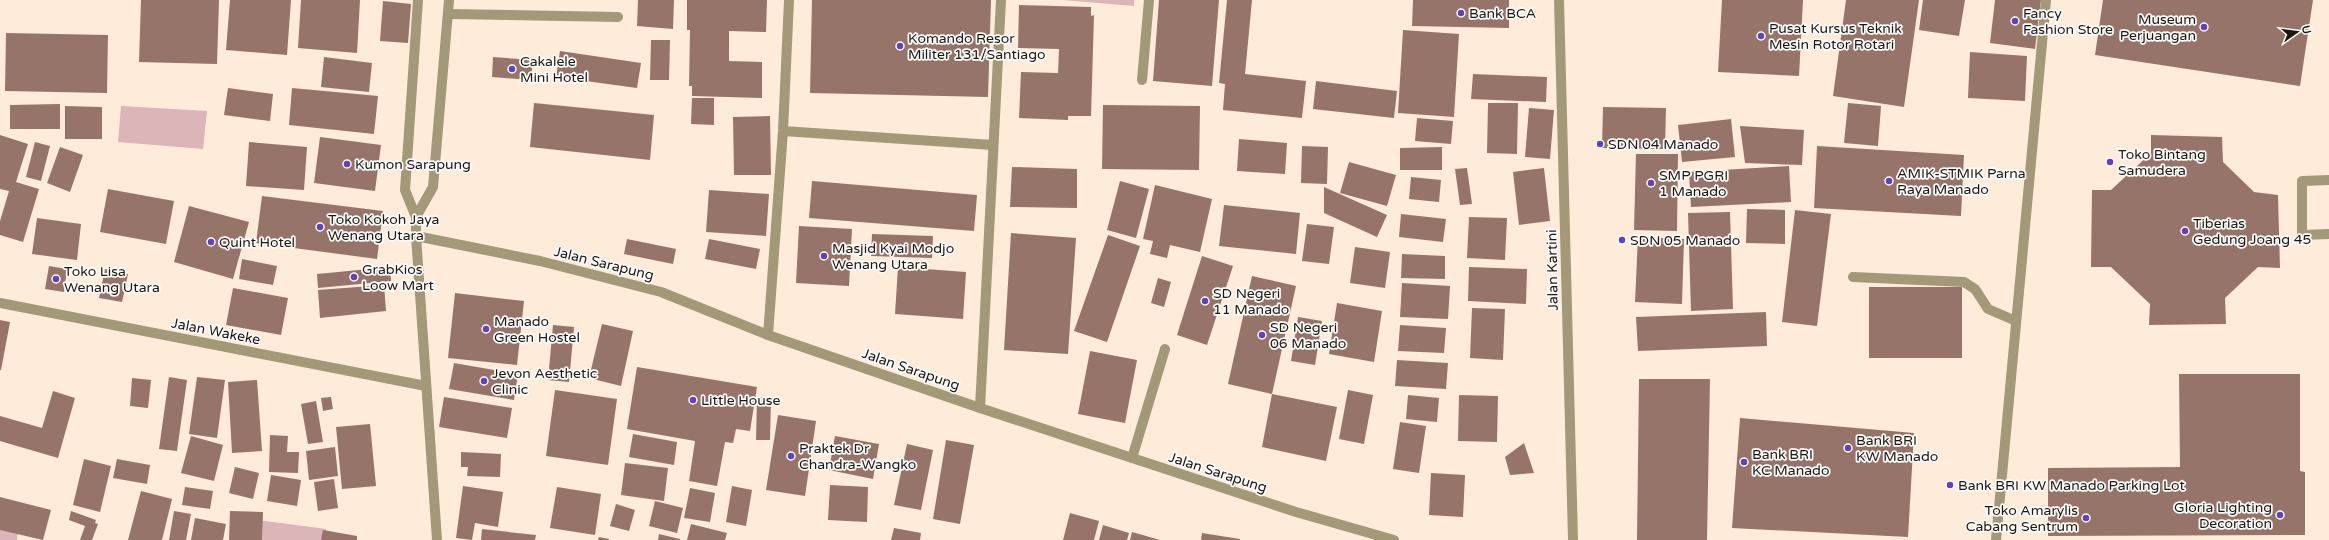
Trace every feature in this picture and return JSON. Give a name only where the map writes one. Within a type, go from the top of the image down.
[{"type":"street","points":[[418,0],[405,190],[416,217],[416,236],[437,540]]},
{"type":"street","points":[[416,217],[433,187],[449,0]]},
{"type":"street","points":[[768,335],[783,131],[788,0]]},
{"type":"street","points":[[980,408],[1001,0]]},
{"type":"street","points":[[1142,80],[1149,0]]},
{"type":"street","name":"Jalan Kartini","points":[[1559,0],[1573,540]]},
{"type":"street","points":[[1996,540],[2046,0]]},
{"type":"street","points":[[448,14],[618,17]]},
{"type":"street","points":[[783,131],[993,145]]},
{"type":"street","points":[[2329,180],[2302,182],[2302,235],[2329,234]]},
{"type":"street","name":"Jalan Sarapung","points":[[416,236],[607,277],[661,292],[768,335],[980,408],[1296,512],[1394,540]]},
{"type":"street","points":[[1853,277],[1964,282],[1975,289],[1988,309],[2016,321]]},
{"type":"street","name":"Jalan Wakeke","points":[[0,303],[426,386]]},
{"type":"street","points":[[1132,458],[1165,349]]},
{"type":"shaded area","points":[[1063,0],[1134,0],[1134,6]]},
{"type":"shaded area","points":[[121,106],[207,111],[203,149],[118,142]]},
{"type":"shaded area","points":[[243,518],[326,529],[324,540],[242,540]]},
{"type":"shaded area","points":[[0,529],[18,534],[17,540],[0,540]]},
{"type":"building","points":[[141,0],[219,0],[217,64],[139,62]]},
{"type":"building","points":[[230,0],[291,0],[287,55],[226,50]]},
{"type":"building","points":[[301,0],[360,0],[357,53],[298,48]]},
{"type":"building","points":[[638,0],[674,0],[673,29],[637,26]]},
{"type":"building","points":[[687,0],[767,0],[766,32],[729,31],[729,61],[762,62],[762,98],[692,96],[692,86],[689,86],[690,30],[687,30]]},
{"type":"building","name":"Komando Resor Militer 131/Santiago","points":[[812,0],[991,0],[988,97],[810,93]]},
{"type":"building","points":[[1159,0],[1219,0],[1212,86],[1153,81]]},
{"type":"building","points":[[1227,0],[1252,0],[1245,74],[1306,81],[1302,118],[1223,110],[1225,84],[1219,83]]},
{"type":"building","name":"Bank BCA","points":[[1413,0],[1509,0],[1509,28],[1412,26]]},
{"type":"building","name":"Pusat Kursus Teknik Mesin Rotor Rotari","points":[[1722,0],[1803,0],[1799,76],[1718,72]]},
{"type":"building","points":[[1846,0],[1919,0],[1904,107],[1833,96]]},
{"type":"building","points":[[1923,0],[1965,0],[1959,36],[1919,30]]},
{"type":"building","name":"Fancy Fashion Store","points":[[1995,0],[2041,0],[2035,49],[1990,43]]},
{"type":"building","name":"Museum Perjuangan","points":[[2103,0],[2313,0],[2300,86],[2095,55]]},
{"type":"building","points":[[383,1],[411,4],[408,43],[380,41]]},
{"type":"building","points":[[1019,5],[1091,7],[1091,16],[1094,15],[1091,116],[1068,116],[1068,120],[1019,118],[1021,72],[1058,73],[1059,49],[1018,48]]},
{"type":"building","points":[[1403,30],[1459,34],[1454,117],[1398,113]]},
{"type":"building","points":[[6,33],[108,35],[107,93],[5,91]]},
{"type":"building","points":[[651,40],[670,40],[669,80],[650,80]]},
{"type":"building","points":[[560,51],[641,63],[637,88],[556,77]]},
{"type":"building","points":[[1970,52],[2027,56],[2025,101],[1968,98]]},
{"type":"building","points":[[324,57],[372,63],[369,92],[321,87]]},
{"type":"building","name":"Cakalele Mini Hotel","points":[[493,57],[533,60],[531,80],[492,77]]},
{"type":"building","points":[[1473,74],[1547,77],[1546,102],[1471,99]]},
{"type":"building","points":[[1316,81],[1397,91],[1394,118],[1313,109]]},
{"type":"building","points":[[228,88],[273,94],[270,121],[224,115]]},
{"type":"building","points":[[292,88],[378,96],[374,134],[289,125]]},
{"type":"building","points":[[692,98],[714,98],[714,125],[691,124]]},
{"type":"building","points":[[534,103],[654,115],[650,160],[530,147]]},
{"type":"building","points":[[1488,103],[1518,103],[1517,154],[1487,153]]},
{"type":"building","points":[[1848,103],[1881,106],[1878,146],[1844,143]]},
{"type":"building","points":[[60,104],[60,129],[10,129],[10,105]]},
{"type":"building","points":[[1103,105],[1200,106],[1199,170],[1102,169]]},
{"type":"building","points":[[65,106],[102,107],[102,139],[65,139]]},
{"type":"building","points":[[1603,107],[1666,108],[1665,149],[1602,148]]},
{"type":"building","points":[[1529,108],[1554,110],[1550,159],[1525,157]]},
{"type":"building","points":[[770,116],[771,175],[734,175],[733,117]]},
{"type":"building","points":[[1417,118],[1453,121],[1451,144],[1415,141]]},
{"type":"building","points":[[1731,119],[1735,157],[1682,162],[1678,125]]},
{"type":"building","points":[[1740,126],[1804,130],[1802,165],[1745,163]]},
{"type":"building","points":[[0,135],[28,144],[16,182],[39,189],[23,242],[0,235],[0,221],[9,191],[0,189]]},
{"type":"building","name":"Tiberias Gedung Joang 45","points":[[2151,135],[2222,137],[2223,162],[2254,192],[2278,195],[2280,268],[2258,267],[2225,298],[2226,324],[2149,325],[2150,304],[2111,267],[2091,267],[2092,190],[2111,190],[2151,153]]},
{"type":"building","name":"Kumon Sarapung","points":[[320,137],[381,145],[375,191],[314,183]]},
{"type":"building","points":[[1239,139],[1287,143],[1285,174],[1237,171]]},
{"type":"building","points":[[35,142],[50,146],[41,181],[26,177]]},
{"type":"building","points":[[249,142],[307,147],[304,190],[246,186]]},
{"type":"building","points":[[1302,146],[1328,147],[1327,184],[1301,183]]},
{"type":"building","name":"AMIK-STMIK Parna Raya Manado","points":[[1817,146],[1964,155],[1961,216],[1814,208]]},
{"type":"building","points":[[60,147],[83,155],[70,192],[47,183]]},
{"type":"building","points":[[1442,147],[1442,170],[1400,170],[1400,148]]},
{"type":"building","points":[[1636,154],[1678,154],[1677,231],[1634,230]]},
{"type":"building","points":[[1349,162],[1396,175],[1387,206],[1340,193]]},
{"type":"building","points":[[1789,166],[1791,202],[1691,207],[1689,172]]},
{"type":"building","points":[[1012,167],[1077,169],[1077,208],[1010,207]]},
{"type":"building","points":[[1467,168],[1472,204],[1460,205],[1455,169]]},
{"type":"building","points":[[1544,168],[1550,221],[1519,225],[1513,172]]},
{"type":"building","points":[[1411,177],[1441,180],[1439,202],[1409,199]]},
{"type":"building","points":[[812,181],[977,195],[974,231],[809,218]]},
{"type":"building","points":[[1120,181],[1149,189],[1136,238],[1107,230]]},
{"type":"building","points":[[1155,185],[1212,199],[1200,252],[1170,245],[1167,258],[1150,254],[1153,241],[1143,239]]},
{"type":"building","points":[[1324,187],[1387,215],[1377,237],[1324,213]]},
{"type":"building","points":[[108,189],[174,201],[166,244],[100,232]]},
{"type":"building","points":[[709,190],[769,194],[766,236],[706,232]]},
{"type":"building","name":"Toko Kokoh Jaya Wenang Utara","points":[[262,196],[383,211],[377,259],[256,243]]},
{"type":"building","points":[[1224,205],[1300,213],[1296,254],[1219,246]]},
{"type":"building","name":"Quint Hotel","points":[[189,206],[249,222],[233,279],[174,262]]},
{"type":"building","points":[[1747,209],[1785,210],[1785,244],[1746,243]]},
{"type":"building","points":[[1795,210],[1831,214],[1817,326],[1782,322]]},
{"type":"building","points":[[1730,212],[1733,309],[1691,311],[1688,213]]},
{"type":"building","points":[[1401,214],[1446,219],[1443,242],[1399,237]]},
{"type":"building","points":[[1469,217],[1507,218],[1505,260],[1467,258]]},
{"type":"building","points":[[37,218],[81,224],[77,260],[32,254]]},
{"type":"building","points":[[1307,224],[1334,227],[1329,264],[1302,261]]},
{"type":"building","name":"Masjid Kyai Modjo Wenang Utara","points":[[799,226],[852,229],[849,286],[796,283]]},
{"type":"building","points":[[1011,233],[1076,238],[1068,354],[1004,350]]},
{"type":"building","points":[[872,234],[933,236],[932,258],[871,256]]},
{"type":"building","points":[[1108,235],[1140,246],[1107,342],[1074,331]]},
{"type":"building","points":[[1638,237],[1684,239],[1682,304],[1635,302]]},
{"type":"building","points":[[627,239],[676,249],[673,264],[624,254]]},
{"type":"building","points":[[709,239],[760,249],[756,269],[705,259]]},
{"type":"building","points":[[1355,247],[1390,252],[1385,288],[1350,283]]},
{"type":"building","points":[[1402,254],[1445,256],[1445,279],[1401,278]]},
{"type":"building","name":"SD Negeri 11 Manado","points":[[1202,256],[1233,266],[1207,345],[1177,335]]},
{"type":"building","points":[[242,259],[277,266],[273,285],[239,279]]},
{"type":"building","name":"Toko Lisa Wenang Utara","points":[[49,266],[67,269],[64,292],[45,289]]},
{"type":"building","name":"GrabKios Loow Mart","points":[[390,267],[391,281],[318,288],[317,274]]},
{"type":"building","points":[[898,267],[966,272],[963,319],[895,314]]},
{"type":"building","points":[[1469,267],[1527,269],[1526,304],[1468,301]]},
{"type":"building","points":[[105,269],[128,274],[122,302],[99,298]]},
{"type":"building","name":"SD Negeri 06 Manado","points":[[1252,276],[1296,286],[1272,394],[1228,384]]},
{"type":"building","points":[[1158,278],[1171,282],[1164,307],[1151,303]]},
{"type":"building","points":[[1402,283],[1450,286],[1448,319],[1400,317]]},
{"type":"building","points":[[384,285],[386,311],[320,318],[318,290]]},
{"type":"building","points":[[1869,287],[1962,287],[1962,358],[1869,358]]},
{"type":"building","points":[[233,288],[288,298],[281,335],[226,325]]},
{"type":"building","name":"Manado Green Hostel","points":[[455,293],[524,301],[517,365],[448,358]]},
{"type":"building","points":[[1337,303],[1382,311],[1374,362],[1329,354]]},
{"type":"building","points":[[1472,308],[1505,309],[1503,360],[1470,358]]},
{"type":"building","points":[[1766,312],[1767,346],[1638,351],[1636,317]]},
{"type":"building","points":[[1298,317],[1322,321],[1315,365],[1291,361]]},
{"type":"building","points":[[0,320],[10,322],[1,370],[0,370]]},
{"type":"building","points":[[602,324],[633,331],[621,386],[589,378]]},
{"type":"building","points":[[553,325],[574,327],[569,382],[548,380]]},
{"type":"building","points":[[1400,325],[1446,328],[1444,353],[1398,351]]},
{"type":"building","points":[[1090,351],[1137,360],[1125,423],[1078,414]]},
{"type":"building","points":[[1397,360],[1448,363],[1446,389],[1395,386]]},
{"type":"building","name":"Jevon Aesthetic Clinic","points":[[454,363],[518,374],[514,400],[449,389]]},
{"type":"building","points":[[637,367],[757,387],[750,431],[736,429],[733,443],[725,442],[717,486],[689,481],[695,441],[627,429]]},
{"type":"building","points":[[2179,374],[2300,374],[2300,471],[2305,472],[2305,535],[2048,536],[2048,468],[2180,467]]},
{"type":"building","points":[[169,377],[187,380],[177,451],[159,449]]},
{"type":"building","points":[[197,377],[225,380],[217,438],[189,434]]},
{"type":"building","points":[[132,378],[151,380],[148,408],[130,406]]},
{"type":"building","points":[[1639,379],[1710,379],[1707,540],[1637,540]]},
{"type":"building","points":[[257,380],[262,451],[232,453],[228,382]]},
{"type":"building","points":[[555,390],[617,399],[608,465],[546,456]]},
{"type":"building","points":[[1348,390],[1373,395],[1364,444],[1339,439]]},
{"type":"building","points":[[53,391],[75,398],[58,458],[0,441],[0,416],[42,428]]},
{"type":"building","points":[[1272,394],[1337,407],[1326,461],[1262,447]]},
{"type":"building","points":[[1408,395],[1439,398],[1437,422],[1406,419]]},
{"type":"building","points":[[1459,395],[1498,396],[1497,442],[1458,441]]},
{"type":"building","points":[[331,397],[333,409],[323,411],[321,398]]},
{"type":"building","points":[[444,397],[512,408],[507,438],[439,427]]},
{"type":"building","points":[[757,397],[771,398],[770,440],[756,440]]},
{"type":"building","points":[[316,401],[323,442],[308,444],[301,404]]},
{"type":"building","name":"Praktek Dr Chandra-Wangko","points":[[778,415],[816,421],[805,496],[766,490]]},
{"type":"building","points":[[1740,418],[1914,433],[1908,537],[1732,528]]},
{"type":"building","points":[[1400,422],[1426,426],[1419,473],[1393,469]]},
{"type":"building","points":[[370,424],[376,486],[342,489],[336,427]]},
{"type":"building","points":[[633,434],[677,442],[674,465],[629,457]]},
{"type":"building","points":[[270,435],[288,436],[287,452],[299,452],[298,473],[269,472]]},
{"type":"building","points":[[191,436],[223,445],[214,481],[181,473]]},
{"type":"building","points":[[835,436],[879,444],[873,479],[829,470]]},
{"type":"building","points":[[946,440],[974,445],[960,524],[933,519]]},
{"type":"building","points":[[1524,443],[1534,473],[1510,475],[1505,457]]},
{"type":"building","points":[[907,444],[933,450],[921,510],[894,505]]},
{"type":"building","points":[[335,447],[338,476],[309,480],[306,451]]},
{"type":"building","points":[[461,452],[501,454],[500,477],[467,476],[468,467],[461,467]]},
{"type":"building","points":[[84,459],[111,466],[100,512],[73,505]]},
{"type":"building","points":[[117,459],[150,465],[147,484],[113,478]]},
{"type":"building","points":[[625,463],[668,468],[664,501],[621,495]]},
{"type":"building","points":[[235,467],[259,473],[253,499],[229,493]]},
{"type":"building","points":[[1431,473],[1465,475],[1463,517],[1429,515]]},
{"type":"building","points":[[271,475],[301,480],[297,506],[267,501]]},
{"type":"building","points":[[334,479],[338,508],[318,511],[314,482]]},
{"type":"building","points":[[830,485],[868,487],[867,522],[828,520]]},
{"type":"building","points":[[463,486],[503,492],[498,527],[475,523],[472,540],[456,538]]},
{"type":"building","points":[[732,486],[752,490],[746,526],[726,522]]},
{"type":"building","points":[[185,487],[213,491],[210,509],[182,505]]},
{"type":"building","points":[[557,487],[601,494],[595,535],[550,528]]},
{"type":"building","points":[[690,488],[715,493],[710,522],[684,518]]},
{"type":"building","points":[[141,491],[172,499],[162,540],[128,540]]},
{"type":"building","points":[[0,497],[51,510],[43,540],[0,530]]},
{"type":"building","points":[[655,501],[683,508],[677,533],[649,526]]},
{"type":"building","points":[[616,504],[635,510],[629,531],[610,526]]},
{"type":"building","points":[[71,511],[96,520],[95,523],[98,524],[92,540],[80,540],[85,526],[69,520]]},
{"type":"building","points":[[174,511],[191,514],[186,540],[169,540]]},
{"type":"building","points":[[230,511],[263,512],[262,540],[229,540]]},
{"type":"building","points":[[1070,513],[1099,521],[1094,540],[1063,540]]},
{"type":"building","points":[[195,518],[226,524],[223,540],[191,540]]},
{"type":"building","points":[[691,524],[727,533],[725,540],[687,540]]},
{"type":"building","points":[[1103,525],[1129,533],[1127,540],[1099,540]]},
{"type":"building","points":[[894,528],[921,533],[920,540],[891,540]]},
{"type":"building","points":[[482,529],[536,535],[535,540],[481,540]]},
{"type":"building","points":[[323,530],[357,536],[357,540],[321,540]]},
{"type":"building","points":[[1132,532],[1160,540],[1130,540]]},
{"type":"building","points":[[1202,533],[1240,539],[1240,540],[1201,540]]},
{"type":"building","points":[[659,534],[680,539],[680,540],[658,540]]},
{"type":"building","points":[[599,537],[609,539],[609,540],[598,540]]},
{"type":"place","name":"Bank BCA","points":[[1461,13]]},
{"type":"place","name":"Fancy Fashion Store","points":[[2015,21]]},
{"type":"place","name":"Museum Perjuangan","points":[[2204,27]]},
{"type":"place","name":"Pusat Kursus Teknik Mesin Rotor Rotari","points":[[1761,36]]},
{"type":"place","name":"Komando Resor Militer 131/Santiago","points":[[900,46]]},
{"type":"place","name":"Cakalele Mini Hotel","points":[[512,69]]},
{"type":"place","name":"SDN 04 Manado","points":[[1600,144]]},
{"type":"place","name":"Toko Bintang Samudera","points":[[2110,162]]},
{"type":"place","name":"Kumon Sarapung","points":[[347,164]]},
{"type":"place","name":"AMIK-STMIK Parna Raya Manado","points":[[1889,181]]},
{"type":"place","name":"SMP PGRI 1 Manado","points":[[1651,183]]},
{"type":"place","name":"Toko Kokoh Jaya Wenang Utara","points":[[320,227]]},
{"type":"place","name":"Tiberias Gedung Joang 45","points":[[2185,231]]},
{"type":"place","name":"SDN 05 Manado","points":[[1622,240]]},
{"type":"place","name":"Quint Hotel","points":[[211,242]]},
{"type":"place","name":"Masjid Kyai Modjo Wenang Utara","points":[[824,256]]},
{"type":"place","name":"GrabKios Loow Mart","points":[[354,277]]},
{"type":"place","name":"Toko Lisa Wenang Utara","points":[[56,279]]},
{"type":"place","name":"SD Negeri 11 Manado","points":[[1205,301]]},
{"type":"place","name":"Manado Green Hostel","points":[[486,329]]},
{"type":"place","name":"SD Negeri 06 Manado","points":[[1262,335]]},
{"type":"place","name":"Jevon Aesthetic Clinic","points":[[484,381]]},
{"type":"place","name":"Little House","points":[[693,400]]},
{"type":"place","name":"Bank BRI KW Manado","points":[[1848,448]]},
{"type":"place","name":"Praktek Dr Chandra-Wangko","points":[[791,456]]},
{"type":"place","name":"Bank BRI KC Manado","points":[[1744,462]]},
{"type":"place","name":"Bank BRI KW Manado Parking Lot","points":[[1950,485]]},
{"type":"place","name":"Gloria Lighting Decoration","points":[[2280,515]]},
{"type":"place","name":"Toko Amarylis Cabang Sentrum","points":[[2086,518]]}]
